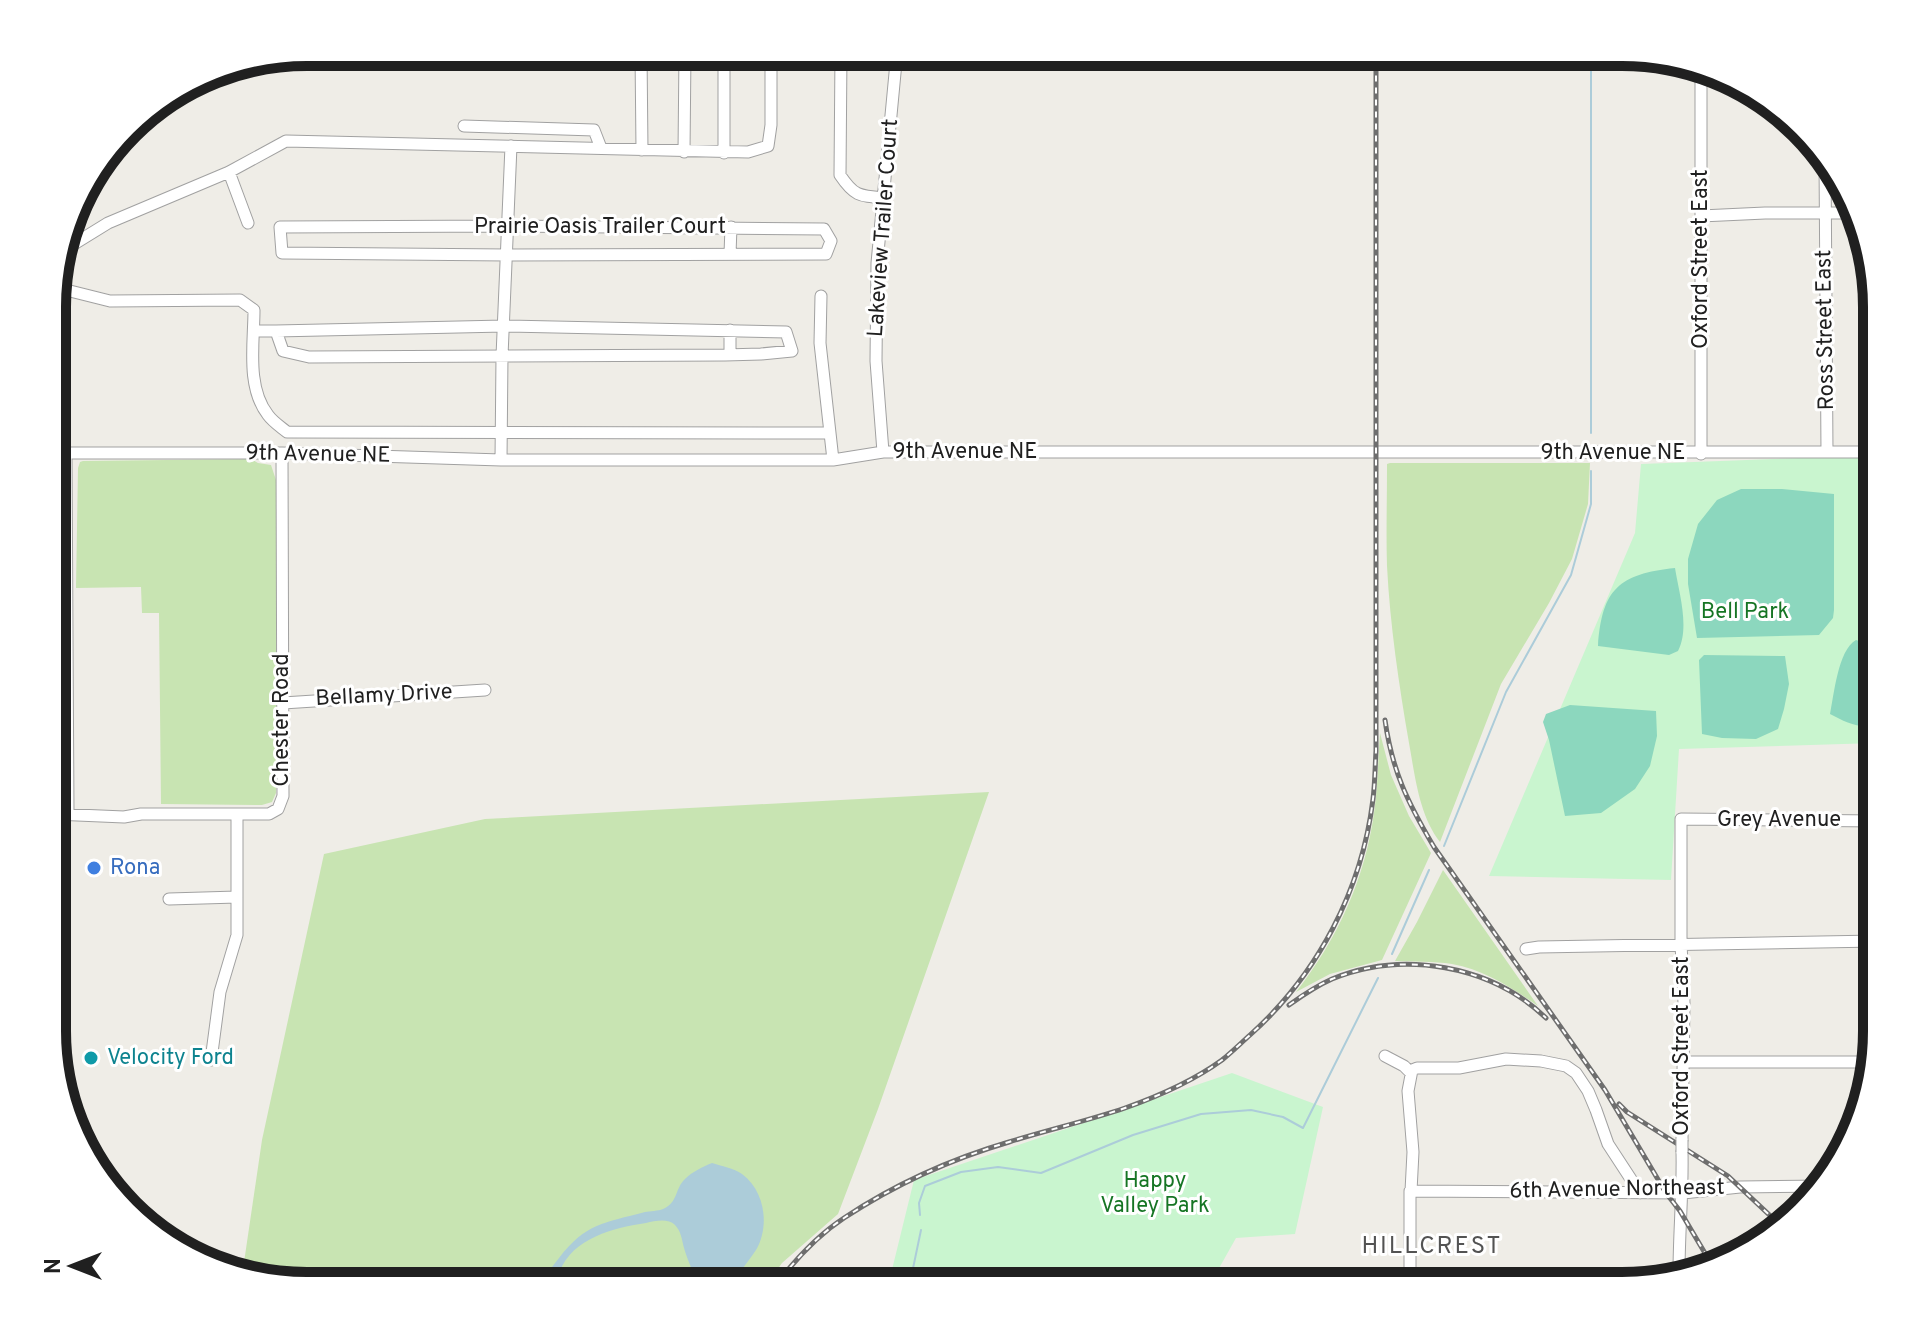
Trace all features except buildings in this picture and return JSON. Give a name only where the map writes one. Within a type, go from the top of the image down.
[{"type":"street","points":[[641,66],[642,150]]},
{"type":"street","points":[[684,152],[685,66]]},
{"type":"street","points":[[724,66],[724,153]]},
{"type":"street","points":[[74,244],[108,223],[229,172],[286,141],[748,152],[768,146],[771,66]]},
{"type":"street","points":[[841,66],[840,175],[850,190],[861,197],[884,198]]},
{"type":"street","name":"Lakeview Trailer Court","points":[[883,452],[876,361],[877,263],[896,66]]},
{"type":"street","name":"Oxford Street East","points":[[1701,80],[1701,454]]},
{"type":"street","points":[[464,126],[594,130],[601,148]]},
{"type":"street","points":[[501,460],[511,146]]},
{"type":"street","points":[[229,172],[248,223]]},
{"type":"street","name":"Ross Street East","points":[[1825,177],[1827,452]]},
{"type":"street","points":[[1701,216],[1844,213]]},
{"type":"street","name":"Prairie Oasis Trailer Court","points":[[507,226],[731,227],[824,229],[831,241],[826,254],[282,253],[280,227],[507,226]]},
{"type":"street","points":[[730,254],[731,227]]},
{"type":"street","points":[[67,290],[110,301],[240,300],[254,310],[255,381],[260,401],[268,415],[287,432],[829,433]]},
{"type":"street","points":[[821,296],[820,343],[833,460]]},
{"type":"street","points":[[254,331],[504,326],[786,332],[792,351],[730,355],[309,357],[283,351],[276,331]]},
{"type":"street","points":[[730,330],[730,355]]},
{"type":"street","name":"9th Avenue NE","points":[[66,453],[282,453],[501,460],[833,460],[883,452],[1862,452]]},
{"type":"street","name":"Chester Road","points":[[68,814],[124,817],[141,814],[269,814],[278,809],[283,796],[282,453]]},
{"type":"street","name":"Bellamy Drive","points":[[283,703],[485,690]]},
{"type":"street","points":[[67,778],[68,814]]},
{"type":"street","points":[[211,1060],[220,992],[237,935],[237,814]]},
{"type":"street","name":"Oxford Street East","points":[[1679,1265],[1684,1062],[1681,819]]},
{"type":"street","name":"Grey Avenue","points":[[1681,819],[1862,821]]},
{"type":"street","points":[[169,899],[237,897]]},
{"type":"street","points":[[1526,949],[1862,941]]},
{"type":"street","points":[[1385,1056],[1411,1073]]},
{"type":"street","points":[[1410,1272],[1413,1152],[1408,1091],[1412,1070],[1417,1068],[1459,1068],[1506,1059],[1566,1066],[1576,1073],[1588,1091],[1608,1144],[1640,1193]]},
{"type":"street","points":[[1684,1062],[1860,1062]]},
{"type":"street","name":"6th Avenue Northeast","points":[[1411,1191],[1683,1193],[1740,1187],[1805,1186]]},
{"type":"green space","name":"Bell Park","points":[[1862,456],[1862,743],[1679,749],[1671,880],[1489,876],[1635,533],[1641,464]]},
{"type":"green space","points":[[251,459],[271,465],[276,480],[276,793],[272,802],[262,805],[161,804],[159,613],[142,613],[141,587],[76,588],[78,468],[83,461]]},
{"type":"green space","points":[[1590,463],[1588,504],[1572,559],[1501,684],[1440,842],[1427,820],[1419,795],[1395,655],[1387,566],[1387,464]]},
{"type":"green space","points":[[1741,489],[1834,494],[1834,610],[1833,618],[1819,635],[1697,638],[1688,584],[1688,559],[1698,524],[1717,500]]},
{"type":"green space","points":[[1675,568],[1683,621],[1678,651],[1669,655],[1598,646],[1604,611],[1617,588],[1640,575]]},
{"type":"green space","points":[[1856,640],[1862,642],[1862,725],[1830,714],[1841,663]]},
{"type":"green space","points":[[1704,655],[1785,656],[1789,684],[1778,729],[1756,739],[1702,734],[1699,660]]},
{"type":"green space","points":[[1570,705],[1656,711],[1657,736],[1650,766],[1635,789],[1601,813],[1565,816],[1543,722],[1546,714]]},
{"type":"green space","points":[[1380,733],[1391,775],[1409,816],[1431,853],[1382,960],[1330,974],[1296,992],[1336,930],[1364,862],[1375,803]]},
{"type":"green space","points":[[989,792],[838,1214],[776,1271],[291,1271],[244,1264],[262,1140],[324,854],[485,819]]},
{"type":"green space","points":[[1443,870],[1538,1006],[1498,980],[1464,967],[1438,962],[1395,961]]},
{"type":"green space","name":"Happy Valley Park","points":[[1232,1073],[1323,1107],[1295,1234],[1236,1238],[1217,1272],[892,1271],[914,1180]]},
{"type":"water","points":[[712,1163],[742,1174],[750,1181],[760,1199],[763,1230],[756,1250],[741,1271],[693,1271],[677,1227],[669,1221],[606,1232],[581,1245],[561,1271],[549,1271],[569,1246],[587,1231],[607,1222],[668,1206],[685,1179]]},
{"type":"waterway","points":[[1591,67],[1591,433]]},
{"type":"waterway","points":[[1444,846],[1506,692],[1571,575],[1591,504],[1591,471]]},
{"type":"waterway","points":[[1392,954],[1429,870]]},
{"type":"waterway","points":[[920,1215],[919,1203],[925,1186],[961,1172],[998,1167],[1041,1173],[1133,1135],[1201,1114],[1251,1110],[1283,1117],[1303,1128],[1378,978]]},
{"type":"waterway","points":[[912,1271],[921,1230]]},
{"type":"railway","points":[[787,1271],[825,1232],[903,1184],[987,1149],[1138,1103],[1211,1068],[1274,1011],[1316,958],[1333,928],[1359,866],[1375,775],[1376,67]]},
{"type":"railway","points":[[1385,720],[1402,786],[1434,847],[1605,1090],[1707,1256]]},
{"type":"railway","points":[[1289,1005],[1326,982],[1359,970],[1388,965],[1416,965],[1445,968],[1499,985],[1546,1018]]},
{"type":"railway","points":[[1619,1104],[1728,1176],[1773,1218]]},
{"type":"place","name":"Rona","points":[[94,868]]},
{"type":"place","name":"Velocity Ford","points":[[91,1058]]},
{"type":"district","name":"HILLCREST","points":[[1432,1247]]}]
